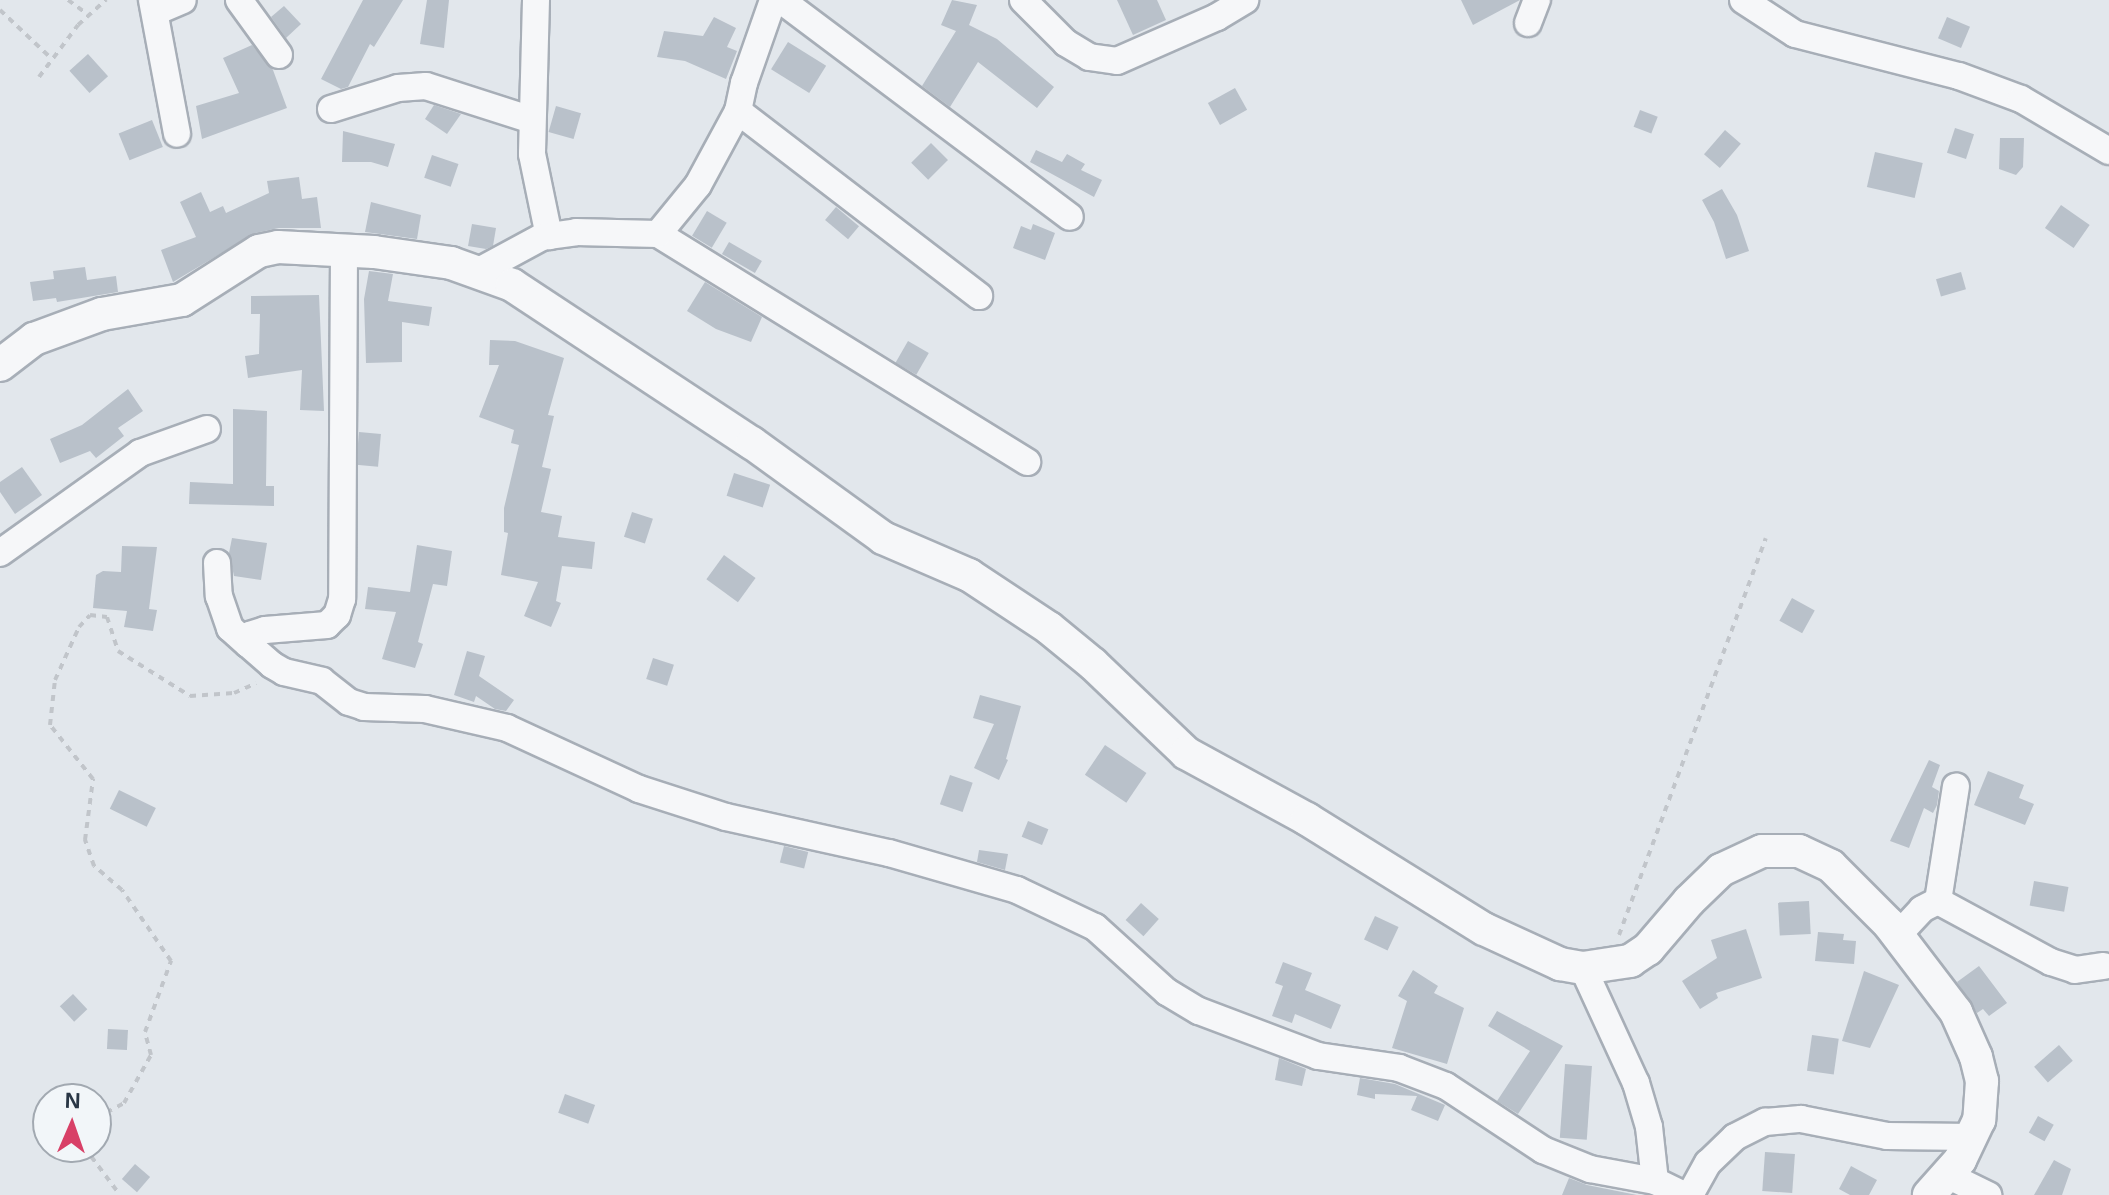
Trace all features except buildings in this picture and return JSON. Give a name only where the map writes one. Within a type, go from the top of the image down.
[{"type":"street","points":[[177,134],[154,6],[183,0]]},
{"type":"street","points":[[239,0],[279,55]]},
{"type":"street","points":[[536,0],[532,154],[549,236]]},
{"type":"street","points":[[658,234],[682,209],[698,185],[738,111],[744,83],[773,0]]},
{"type":"street","points":[[781,0],[1070,217]]},
{"type":"street","points":[[1023,0],[1066,43],[1089,57],[1117,61],[1217,17],[1245,0]]},
{"type":"street","points":[[1743,0],[1795,34],[1959,76],[2021,99],[2109,151]]},
{"type":"street","points":[[331,109],[398,88],[426,86],[532,120]]},
{"type":"street","points":[[738,111],[979,296]]},
{"type":"street","points":[[479,271],[549,236],[658,234],[1027,462]]},
{"type":"street","points":[[0,365],[34,339],[102,314],[182,300],[259,251],[299,246],[420,259],[479,271],[512,285],[752,443],[883,538],[969,575],[1049,628],[1093,664],[1186,753],[1223,777],[1307,819],[1484,929],[1560,964],[1596,968],[1630,961],[1648,949],[1721,870],[1762,851],[1781,848],[1815,857],[1831,866],[1898,935],[1956,1012],[1976,1057],[1983,1105],[1972,1137],[1938,1185],[1988,1195]]},
{"type":"street","points":[[248,644],[250,635],[265,630],[327,625],[337,615],[342,599],[344,252]]},
{"type":"street","points":[[0,553],[140,453],[207,429]]},
{"type":"street","points":[[217,563],[219,596],[230,628],[284,672],[322,681],[349,702],[364,707],[425,709],[507,728],[639,789],[726,817],[889,853],[1017,890],[1095,927],[1167,992],[1199,1011],[1318,1056],[1399,1068],[1446,1086],[1543,1150],[1590,1169],[1655,1181],[1687,1195],[1708,1163],[1735,1137],[1765,1122],[1801,1119],[1887,1136],[1972,1137]]},
{"type":"street","points":[[1938,901],[1956,786]]},
{"type":"street","points":[[1898,935],[1922,909],[1938,901]]},
{"type":"street","points":[[1938,901],[2051,962],[2075,970],[2104,966]]},
{"type":"street","points":[[1596,968],[1649,1127],[1655,1181]]},
{"type":"path","points":[[68,0],[89,15]]},
{"type":"path","points":[[39,77],[89,15],[106,0]]},
{"type":"path","points":[[0,10],[52,59]]},
{"type":"path","points":[[1596,968],[1766,538]]},
{"type":"path","points":[[112,1109],[124,1103],[151,1055],[145,1032],[171,961],[122,890],[94,866],[85,840],[93,779],[50,725],[55,680],[79,627],[90,615],[107,617],[118,651],[190,696],[234,693],[284,672]]},
{"type":"path","points":[[96,1163],[120,1195]]}]
